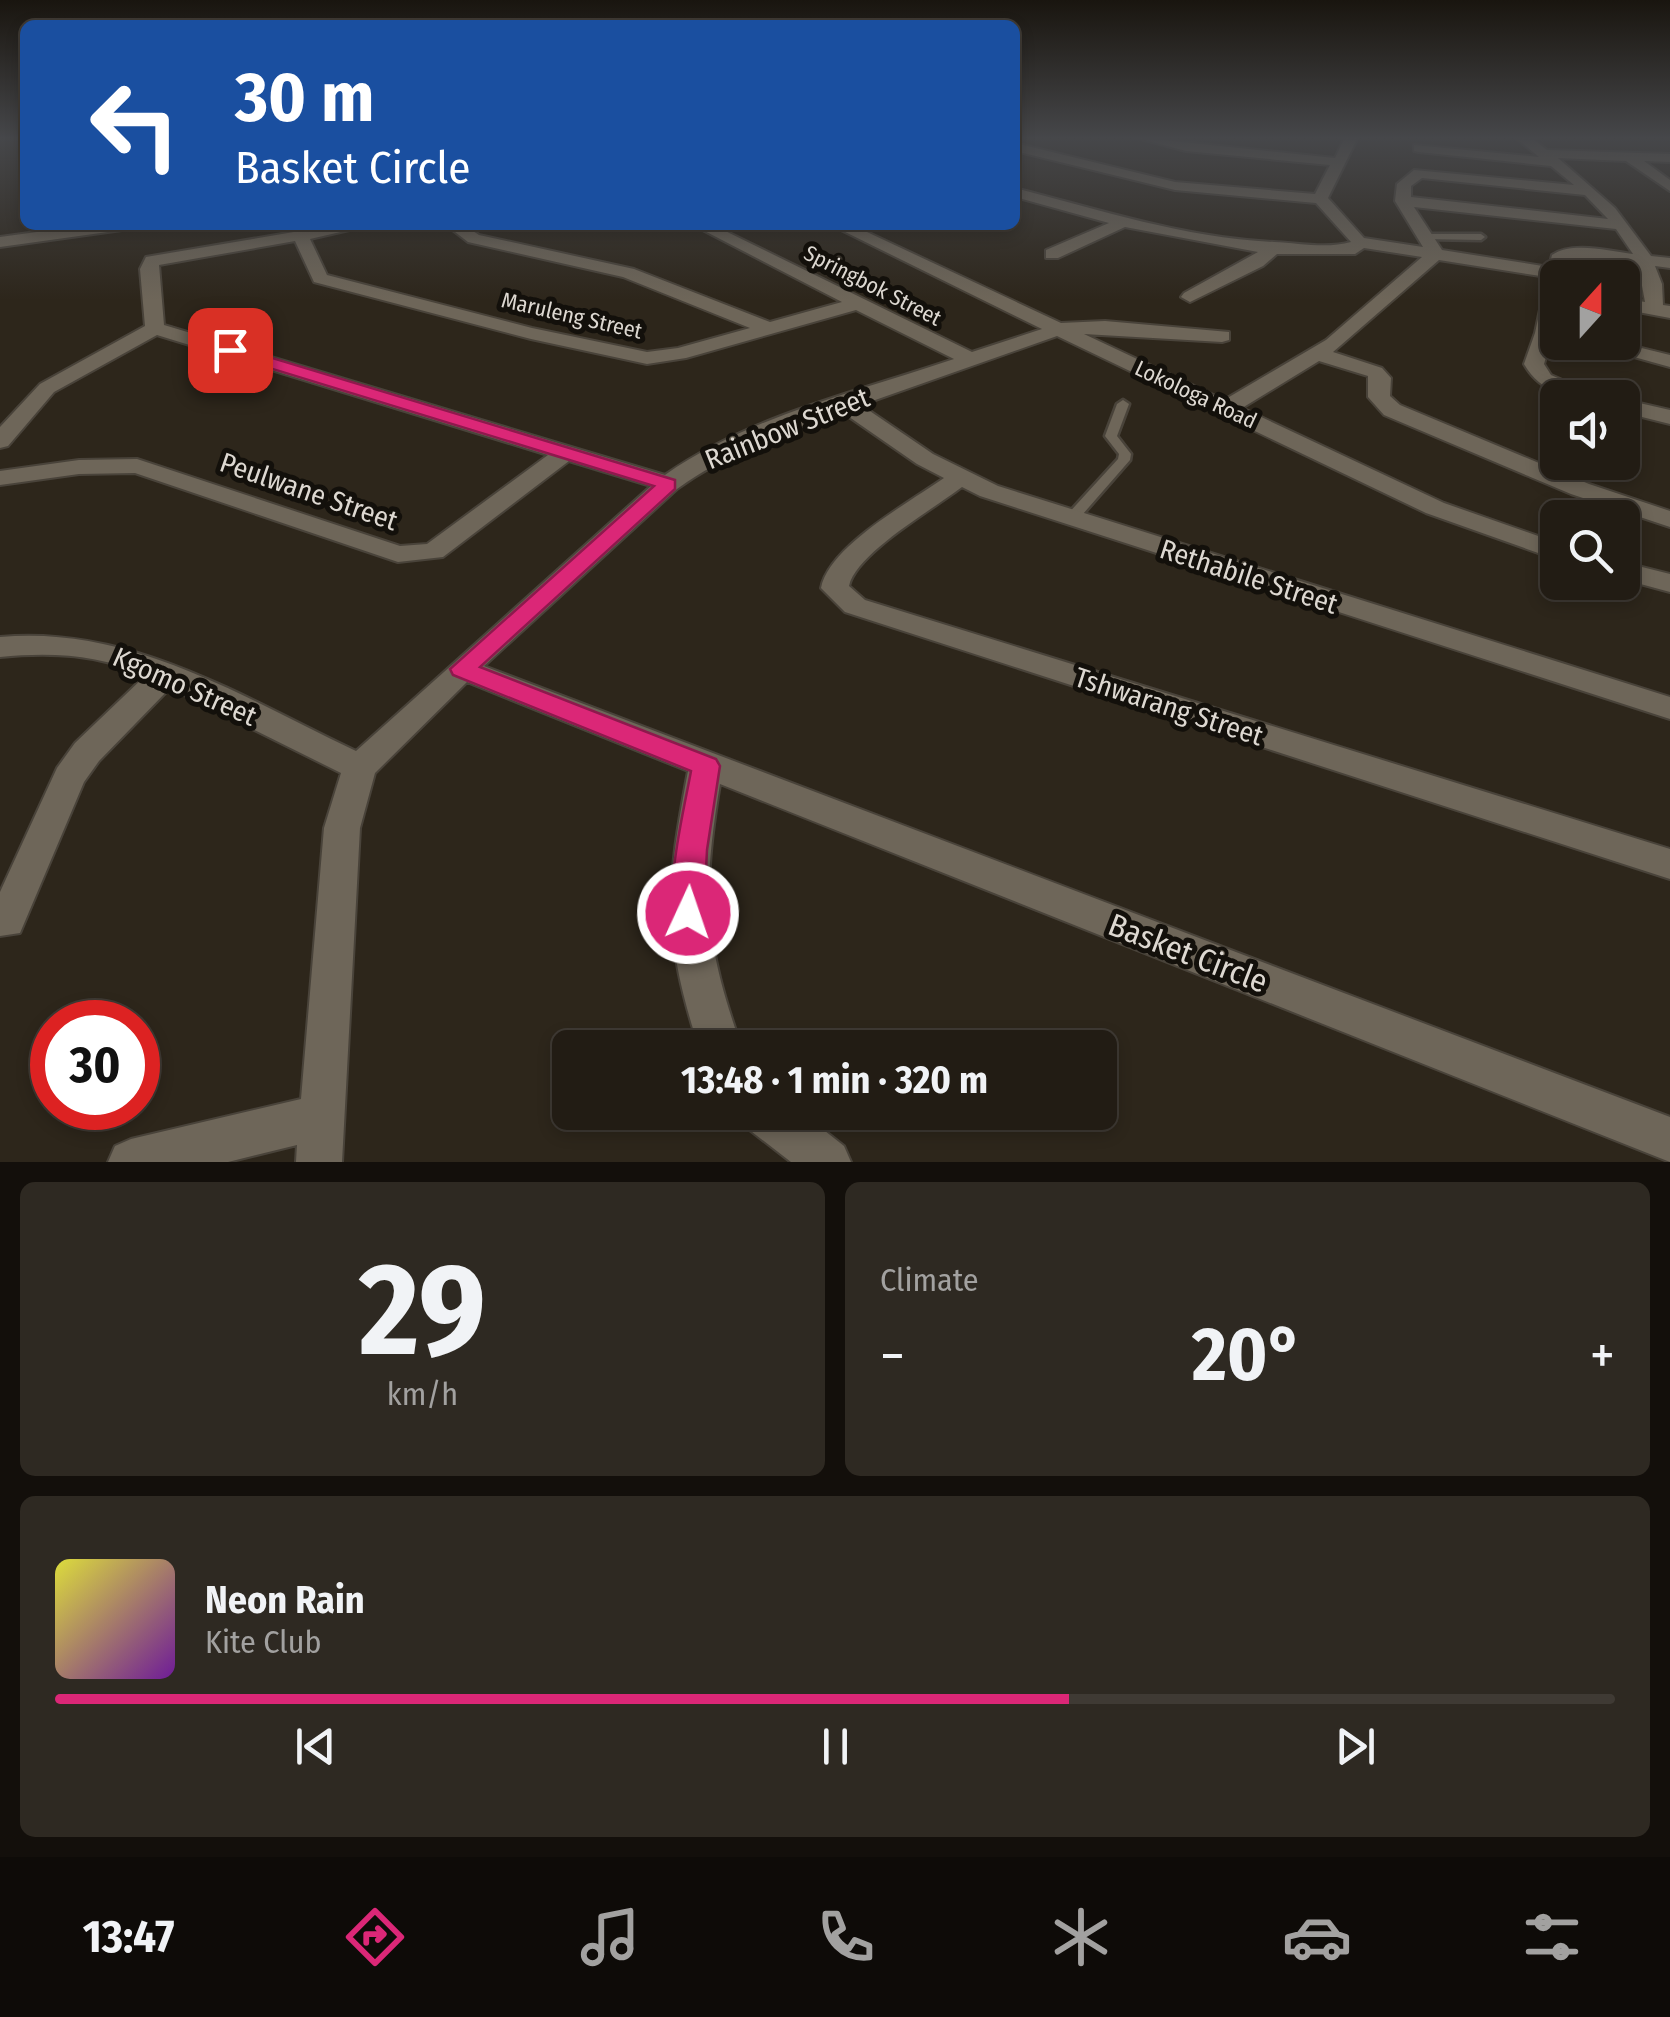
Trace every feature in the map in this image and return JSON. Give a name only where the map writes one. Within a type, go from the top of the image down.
[{"type":"street","points":[[1238,191],[1320,198],[1360,242],[1432,245],[1540,280]]},
{"type":"street","points":[[1320,198],[1323,191]]},
{"type":"street","points":[[1404,191],[1404,201],[1432,245]]},
{"type":"street","points":[[1587,191],[1620,225],[1644,260],[1662,311]]},
{"type":"street","points":[[1020,193],[1186,236],[1331,250],[1355,249],[1360,242]]},
{"type":"street","points":[[1404,201],[1620,225]]},
{"type":"street","points":[[1052,254],[1124,222]]},
{"type":"street","points":[[0,242],[86,230]]},
{"type":"street","points":[[155,328],[150,264],[166,257],[328,230]]},
{"type":"street","points":[[461,230],[474,240],[639,277],[768,328]]},
{"type":"street","name":"Springbok Street","points":[[711,230],[972,360]]},
{"type":"street","name":"Lokologa Road","points":[[850,230],[1435,508],[1540,546]]},
{"type":"street","name":"Maruleng Street","points":[[300,234],[320,278],[630,356],[663,357],[859,303]]},
{"type":"street","points":[[1226,408],[1318,354],[1432,245]]},
{"type":"street","points":[[1190,297],[1257,262],[1274,247]]},
{"type":"street","points":[[1559,260],[1560,255],[1568,253],[1670,263]]},
{"type":"street","points":[[0,441],[47,388],[155,328],[668,484]]},
{"type":"street","points":[[1060,329],[1222,336]]},
{"type":"street","name":"Rainbow Street","points":[[320,1140],[342,828],[360,767],[462,669],[668,484],[730,445],[1060,329]]},
{"type":"street","points":[[1090,344],[1148,331]]},
{"type":"street","points":[[1318,354],[1379,375],[1379,397],[1392,410],[1580,489],[1670,519]]},
{"type":"street","points":[[1540,354],[1534,364],[1536,372],[1547,380]]},
{"type":"street","points":[[1640,354],[1670,361]]},
{"type":"street","name":"Rethabile Street","points":[[845,404],[958,478],[1071,519],[1670,708]]},
{"type":"street","points":[[1640,410],[1670,417]]},
{"type":"street","name":"Peulwane Street","points":[[0,478],[79,467],[137,466],[398,554],[414,555],[434,551],[568,451]]},
{"type":"street","name":"Tshwarang Street","points":[[958,478],[845,566],[835,588],[842,597],[855,606],[1670,864]]},
{"type":"street","points":[[1640,575],[1670,584]]},
{"type":"street","name":"Kgomo Street","points":[[0,647],[70,643],[102,648],[166,674],[360,767]]},
{"type":"street","name":"Basket Circle","points":[[462,669],[1670,1140]]},
{"type":"street","points":[[6,920],[69,777],[117,721],[166,674]]},
{"type":"street","points":[[706,766],[692,850],[688,913],[700,986],[715,1030]]},
{"type":"street","points":[[786,1130],[828,1162]]},
{"type":"street","points":[[131,1162],[320,1140]]},
{"type":"lane","points":[[1432,245],[1482,237]]},
{"type":"lane","points":[[1071,519],[1124,460],[1125,454],[1111,436],[1124,404]]},
{"type":"route","points":[[230,350],[668,484],[462,669],[706,766],[692,850],[688,913]]}]
